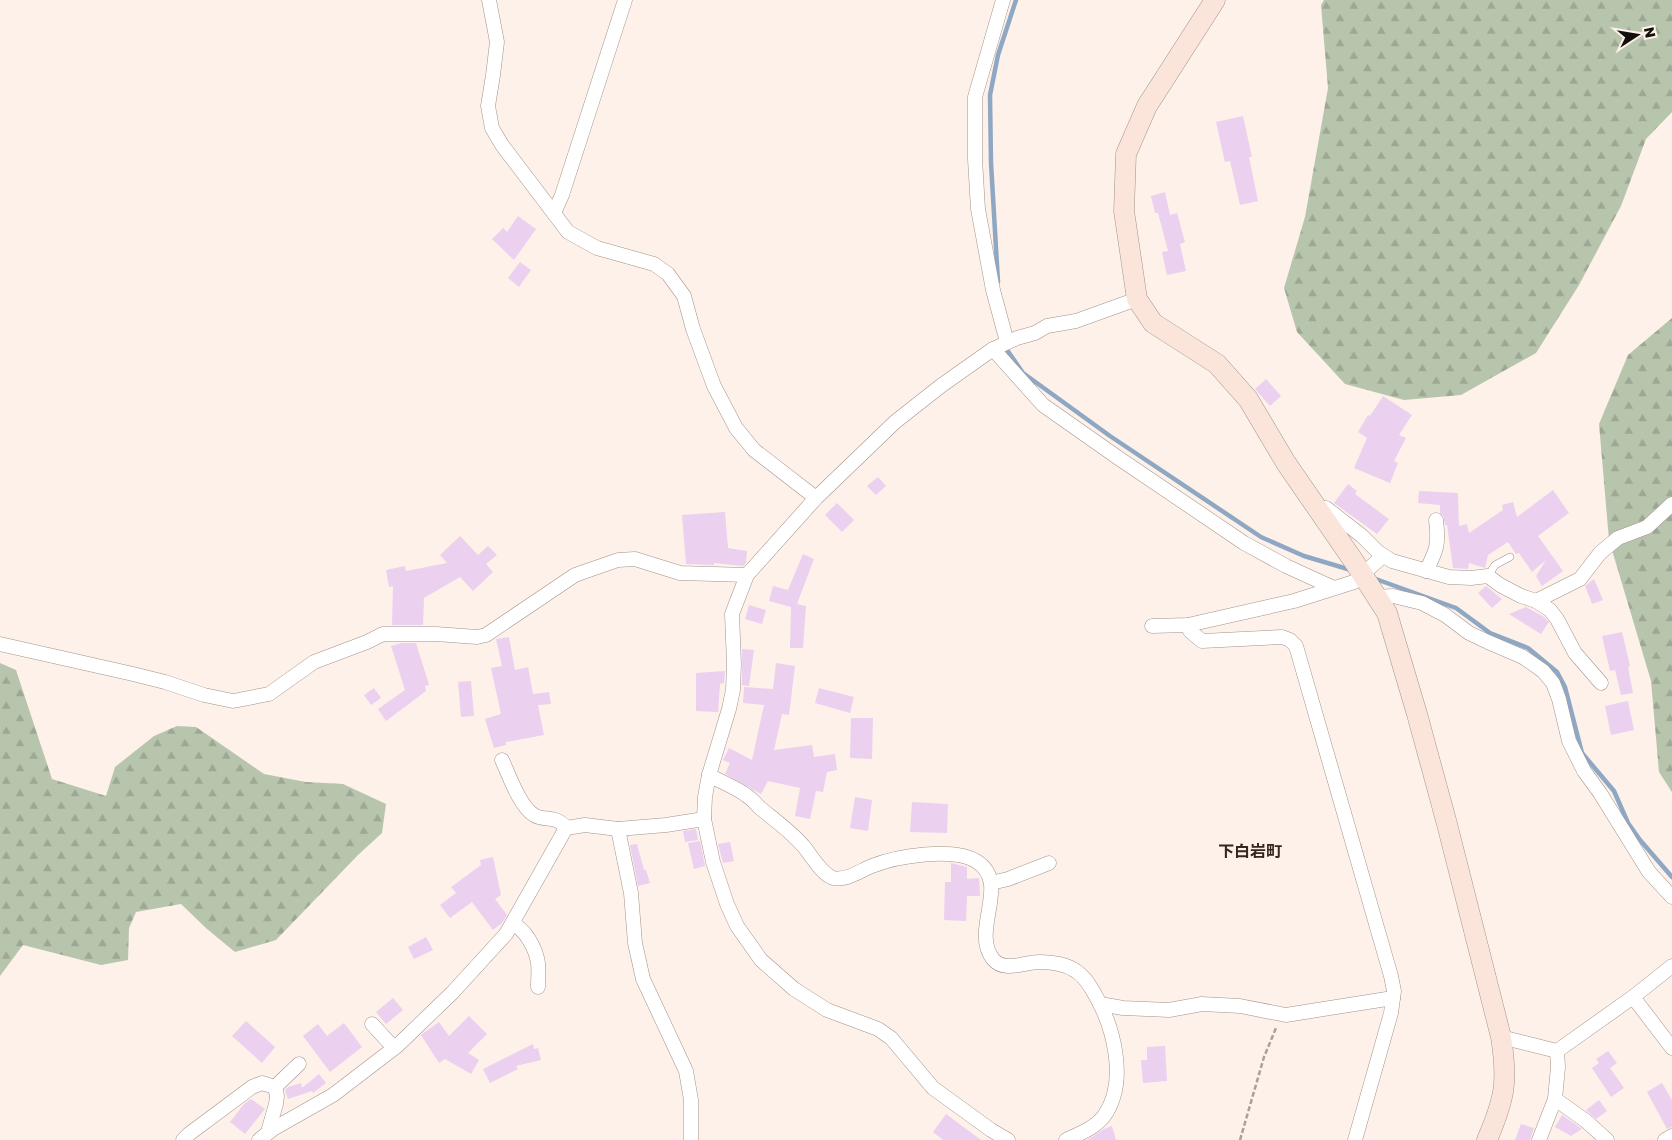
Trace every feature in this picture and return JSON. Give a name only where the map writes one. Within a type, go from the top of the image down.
[{"type":"street","points":[[489,0],[496,42],[488,106],[492,128],[502,145],[568,232],[596,248],[654,264],[668,274],[684,296],[693,329],[714,386],[736,428],[754,450],[816,498]]},
{"type":"street","points":[[554,212],[562,195],[625,0]]},
{"type":"street","points":[[1003,0],[976,98],[975,159],[978,209],[994,290],[1007,342]]},
{"type":"street","points":[[1215,0],[1147,106],[1126,154],[1124,210],[1137,299],[1153,323],[1217,364],[1248,399],[1286,464],[1387,613],[1417,714],[1501,1037],[1505,1060],[1504,1089],[1501,1106],[1487,1140]]},
{"type":"street","points":[[1008,1140],[933,1088],[891,1038],[878,1029],[827,1010],[794,989],[761,960],[737,926],[727,904],[713,862],[704,819],[705,797],[733,690],[732,614],[748,575],[816,498],[895,422],[942,385],[993,349],[1007,342],[1035,333],[1047,326],[1076,321],[1137,299]]},
{"type":"street","points":[[993,349],[1043,405],[1117,457],[1244,543],[1286,566],[1334,588]]},
{"type":"street","points":[[1536,601],[1580,579],[1600,553],[1618,538],[1646,527],[1672,504]]},
{"type":"street","points":[[1317,508],[1326,508],[1392,562],[1449,577],[1472,578],[1488,576],[1500,585],[1536,601],[1550,610],[1557,619],[1575,653],[1601,683]]},
{"type":"street","points":[[1426,571],[1435,553],[1438,539],[1436,520]]},
{"type":"street","points":[[1152,626],[1188,625],[1294,601],[1354,582],[1383,556]]},
{"type":"street","points":[[0,644],[133,674],[204,695],[233,701],[269,694],[314,662],[383,634],[436,634],[477,637],[486,635],[575,575],[618,560],[634,559],[680,573],[748,575]]},
{"type":"street","points":[[1376,597],[1393,596],[1422,603],[1445,615],[1469,632],[1523,657],[1543,671],[1553,684],[1559,699],[1569,741],[1584,770],[1649,872],[1672,897]]},
{"type":"street","points":[[1188,625],[1190,632],[1202,641],[1282,637],[1290,640],[1296,646],[1394,991],[1391,1013],[1355,1140]]},
{"type":"street","points":[[502,760],[526,807],[535,815],[560,821],[566,828]]},
{"type":"street","points":[[710,775],[747,795],[795,835],[825,873],[833,878],[844,878],[889,861],[940,853],[965,857],[976,861],[983,868],[991,883],[985,940],[989,954],[994,961],[1004,966],[1038,962],[1066,966],[1076,970],[1085,979],[1105,1012],[1117,1063],[1116,1082],[1110,1102],[1104,1115],[1097,1123],[1066,1140]]},
{"type":"street","points":[[566,828],[585,825],[618,829],[666,825],[704,819]]},
{"type":"street","points":[[263,1136],[332,1095],[394,1048],[452,993],[506,934],[566,828]]},
{"type":"street","points":[[618,829],[631,893],[635,943],[643,979],[686,1071],[691,1100],[691,1140]]},
{"type":"street","points":[[991,883],[1008,879],[1049,863]]},
{"type":"street","points":[[512,924],[519,926],[530,941],[538,962],[538,987]]},
{"type":"street","points":[[1501,1037],[1557,1051],[1633,997],[1672,966]]},
{"type":"street","points":[[1633,997],[1672,1048]]},
{"type":"street","points":[[1100,1004],[1123,1008],[1169,1010],[1202,1004],[1240,1006],[1286,1015],[1393,998]]},
{"type":"street","points":[[372,1024],[394,1048]]},
{"type":"street","points":[[1539,1140],[1555,1099],[1558,1067],[1557,1051]]},
{"type":"street","points":[[275,1087],[299,1064]]},
{"type":"street","points":[[182,1140],[252,1087],[262,1083],[275,1087]]},
{"type":"street","points":[[263,1136],[276,1104],[275,1087]]},
{"type":"street","points":[[1555,1099],[1586,1121],[1607,1140]]},
{"type":"street","points":[[1665,1140],[1672,1136]]},
{"type":"lane","points":[[1488,576],[1495,565],[1510,557]]},
{"type":"path","points":[[1240,1140],[1264,1057],[1277,1025],[1286,1015]]},
{"type":"green space","points":[[1324,0],[1672,0],[1672,112],[1646,139],[1621,206],[1579,285],[1536,353],[1461,395],[1404,400],[1345,384],[1297,332],[1284,288],[1305,217],[1328,88],[1321,5]]},
{"type":"green space","points":[[1672,318],[1672,792],[1659,772],[1651,681],[1609,540],[1599,424],[1628,355]]},
{"type":"green space","points":[[0,663],[16,670],[52,779],[106,796],[115,767],[154,736],[177,726],[196,727],[264,774],[306,782],[343,784],[386,804],[382,833],[358,855],[276,940],[235,952],[181,904],[136,912],[129,928],[128,960],[101,965],[23,945],[0,976]]},
{"type":"building","points":[[1243,116],[1252,157],[1249,157],[1258,201],[1240,205],[1230,161],[1225,162],[1216,122]]},
{"type":"building","points":[[1165,192],[1170,215],[1177,213],[1185,242],[1180,244],[1186,271],[1167,275],[1162,252],[1168,251],[1158,213],[1155,213],[1151,196]]},
{"type":"building","points":[[518,216],[536,229],[514,260],[492,239],[503,228],[507,232]]},
{"type":"building","points":[[520,262],[531,270],[519,287],[508,278]]},
{"type":"building","points":[[1266,379],[1281,396],[1270,406],[1255,389]]},
{"type":"building","points":[[1383,396],[1412,415],[1399,435],[1406,438],[1394,461],[1398,463],[1390,483],[1354,468],[1367,438],[1358,432]]},
{"type":"building","points":[[878,477],[886,486],[876,495],[867,486]]},
{"type":"building","points":[[1348,484],[1357,491],[1355,494],[1389,519],[1377,534],[1334,503]]},
{"type":"building","points":[[1553,490],[1569,513],[1538,536],[1563,571],[1542,586],[1536,576],[1546,560],[1532,572],[1519,553],[1516,554],[1508,542],[1488,555],[1485,568],[1469,563],[1468,569],[1453,568],[1447,525],[1445,525],[1443,515],[1440,513],[1440,505],[1418,503],[1419,491],[1458,493],[1459,526],[1467,524],[1469,533],[1503,510],[1502,505],[1513,502],[1517,517]]},
{"type":"building","points":[[837,503],[854,520],[842,532],[825,515]]},
{"type":"building","points":[[725,512],[728,548],[747,551],[746,563],[743,566],[714,563],[714,565],[686,564],[682,515]]},
{"type":"building","points":[[460,536],[478,555],[488,546],[497,555],[486,564],[493,572],[473,591],[460,577],[424,598],[423,625],[392,625],[393,586],[389,587],[386,570],[405,566],[406,571],[447,563],[440,555]]},
{"type":"building","points":[[803,554],[814,559],[797,604],[806,606],[803,648],[790,648],[791,607],[769,601],[773,586],[788,590]]},
{"type":"building","points":[[1594,579],[1603,600],[1592,604],[1585,586]]},
{"type":"building","points":[[1486,586],[1502,599],[1492,608],[1478,593]]},
{"type":"building","points":[[749,605],[766,610],[762,624],[745,619]]},
{"type":"building","points":[[1526,607],[1549,622],[1541,634],[1509,614]]},
{"type":"building","points":[[1622,632],[1630,666],[1628,667],[1633,693],[1621,695],[1615,670],[1610,671],[1602,636]]},
{"type":"building","points":[[509,637],[515,670],[528,667],[533,694],[549,692],[551,704],[538,705],[544,735],[506,742],[506,745],[494,748],[485,719],[501,714],[491,668],[502,666],[496,639]]},
{"type":"building","points":[[402,643],[416,643],[429,685],[425,686],[426,691],[386,721],[378,709],[405,690],[391,646]]},
{"type":"building","points":[[742,649],[754,650],[749,686],[742,685]]},
{"type":"building","points":[[776,663],[795,666],[789,715],[782,714],[774,750],[812,745],[814,757],[835,754],[837,770],[827,772],[823,792],[816,791],[810,819],[795,816],[800,788],[768,781],[761,794],[725,774],[730,763],[723,760],[729,748],[752,760],[764,705],[743,703],[744,687],[773,689]]},
{"type":"building","points":[[725,671],[724,683],[720,684],[718,712],[696,711],[696,673]]},
{"type":"building","points":[[471,681],[474,716],[461,717],[458,682]]},
{"type":"building","points":[[374,688],[381,698],[371,705],[364,695]]},
{"type":"building","points":[[819,688],[854,697],[850,713],[815,703]]},
{"type":"building","points":[[1628,701],[1634,730],[1611,735],[1605,706]]},
{"type":"building","points":[[851,718],[873,718],[872,759],[850,758]]},
{"type":"building","points":[[855,797],[872,800],[868,831],[850,828]]},
{"type":"building","points":[[912,802],[948,804],[947,833],[910,832]]},
{"type":"building","points":[[696,829],[698,840],[685,842],[683,831]]},
{"type":"building","points":[[700,841],[705,866],[694,869],[688,843]]},
{"type":"building","points":[[730,842],[734,861],[723,863],[718,844]]},
{"type":"building","points":[[637,844],[644,870],[646,870],[650,883],[638,886],[630,845]]},
{"type":"building","points":[[493,857],[501,895],[495,899],[507,915],[502,923],[493,930],[472,902],[450,918],[440,905],[456,893],[451,887],[481,865],[480,860]]},
{"type":"building","points":[[951,863],[967,867],[967,879],[979,878],[980,896],[967,896],[966,921],[944,920],[945,882],[951,882]]},
{"type":"building","points":[[426,937],[433,950],[414,959],[408,947]]},
{"type":"building","points":[[393,998],[403,1010],[386,1024],[376,1012]]},
{"type":"building","points":[[469,1016],[487,1034],[468,1053],[479,1060],[471,1074],[445,1059],[439,1063],[421,1035],[439,1022],[449,1036]]},
{"type":"building","points":[[246,1021],[275,1047],[262,1063],[232,1036]]},
{"type":"building","points":[[344,1023],[362,1047],[330,1072],[303,1036],[318,1024],[327,1036]]},
{"type":"building","points":[[533,1044],[534,1049],[538,1048],[541,1060],[516,1066],[518,1069],[490,1083],[483,1069]]},
{"type":"building","points":[[1165,1046],[1167,1081],[1143,1083],[1141,1060],[1147,1060],[1147,1047]]},
{"type":"building","points":[[1608,1051],[1617,1063],[1610,1068],[1624,1088],[1611,1097],[1592,1068],[1599,1063],[1596,1059]]},
{"type":"building","points":[[319,1074],[326,1083],[313,1093],[312,1091],[288,1099],[285,1090],[288,1087],[301,1083],[302,1088]]},
{"type":"building","points":[[1662,1083],[1672,1100],[1672,1127],[1667,1129],[1647,1092]]},
{"type":"building","points":[[251,1099],[265,1109],[245,1134],[230,1122],[244,1104]]},
{"type":"building","points":[[1599,1100],[1607,1111],[1596,1119],[1586,1110]]},
{"type":"building","points":[[946,1114],[981,1140],[943,1140],[933,1132]]},
{"type":"building","points":[[1562,1115],[1582,1129],[1571,1136],[1555,1127]]},
{"type":"building","points":[[1521,1124],[1534,1128],[1530,1140],[1515,1140]]},
{"type":"building","points":[[1112,1126],[1116,1140],[1087,1140],[1104,1129]]},
{"type":"waterway","points":[[998,282],[991,163],[990,95],[998,55],[1016,0]]},
{"type":"waterway","points":[[1005,347],[1023,373],[1110,436],[1261,537],[1304,556],[1351,570]]},
{"type":"waterway","points":[[1373,578],[1456,608],[1490,633],[1528,648],[1557,672],[1565,687],[1582,753],[1614,791],[1628,823],[1640,840],[1672,877]]},
{"type":"district","name":"下白岩町","points":[[1250,851]]}]
